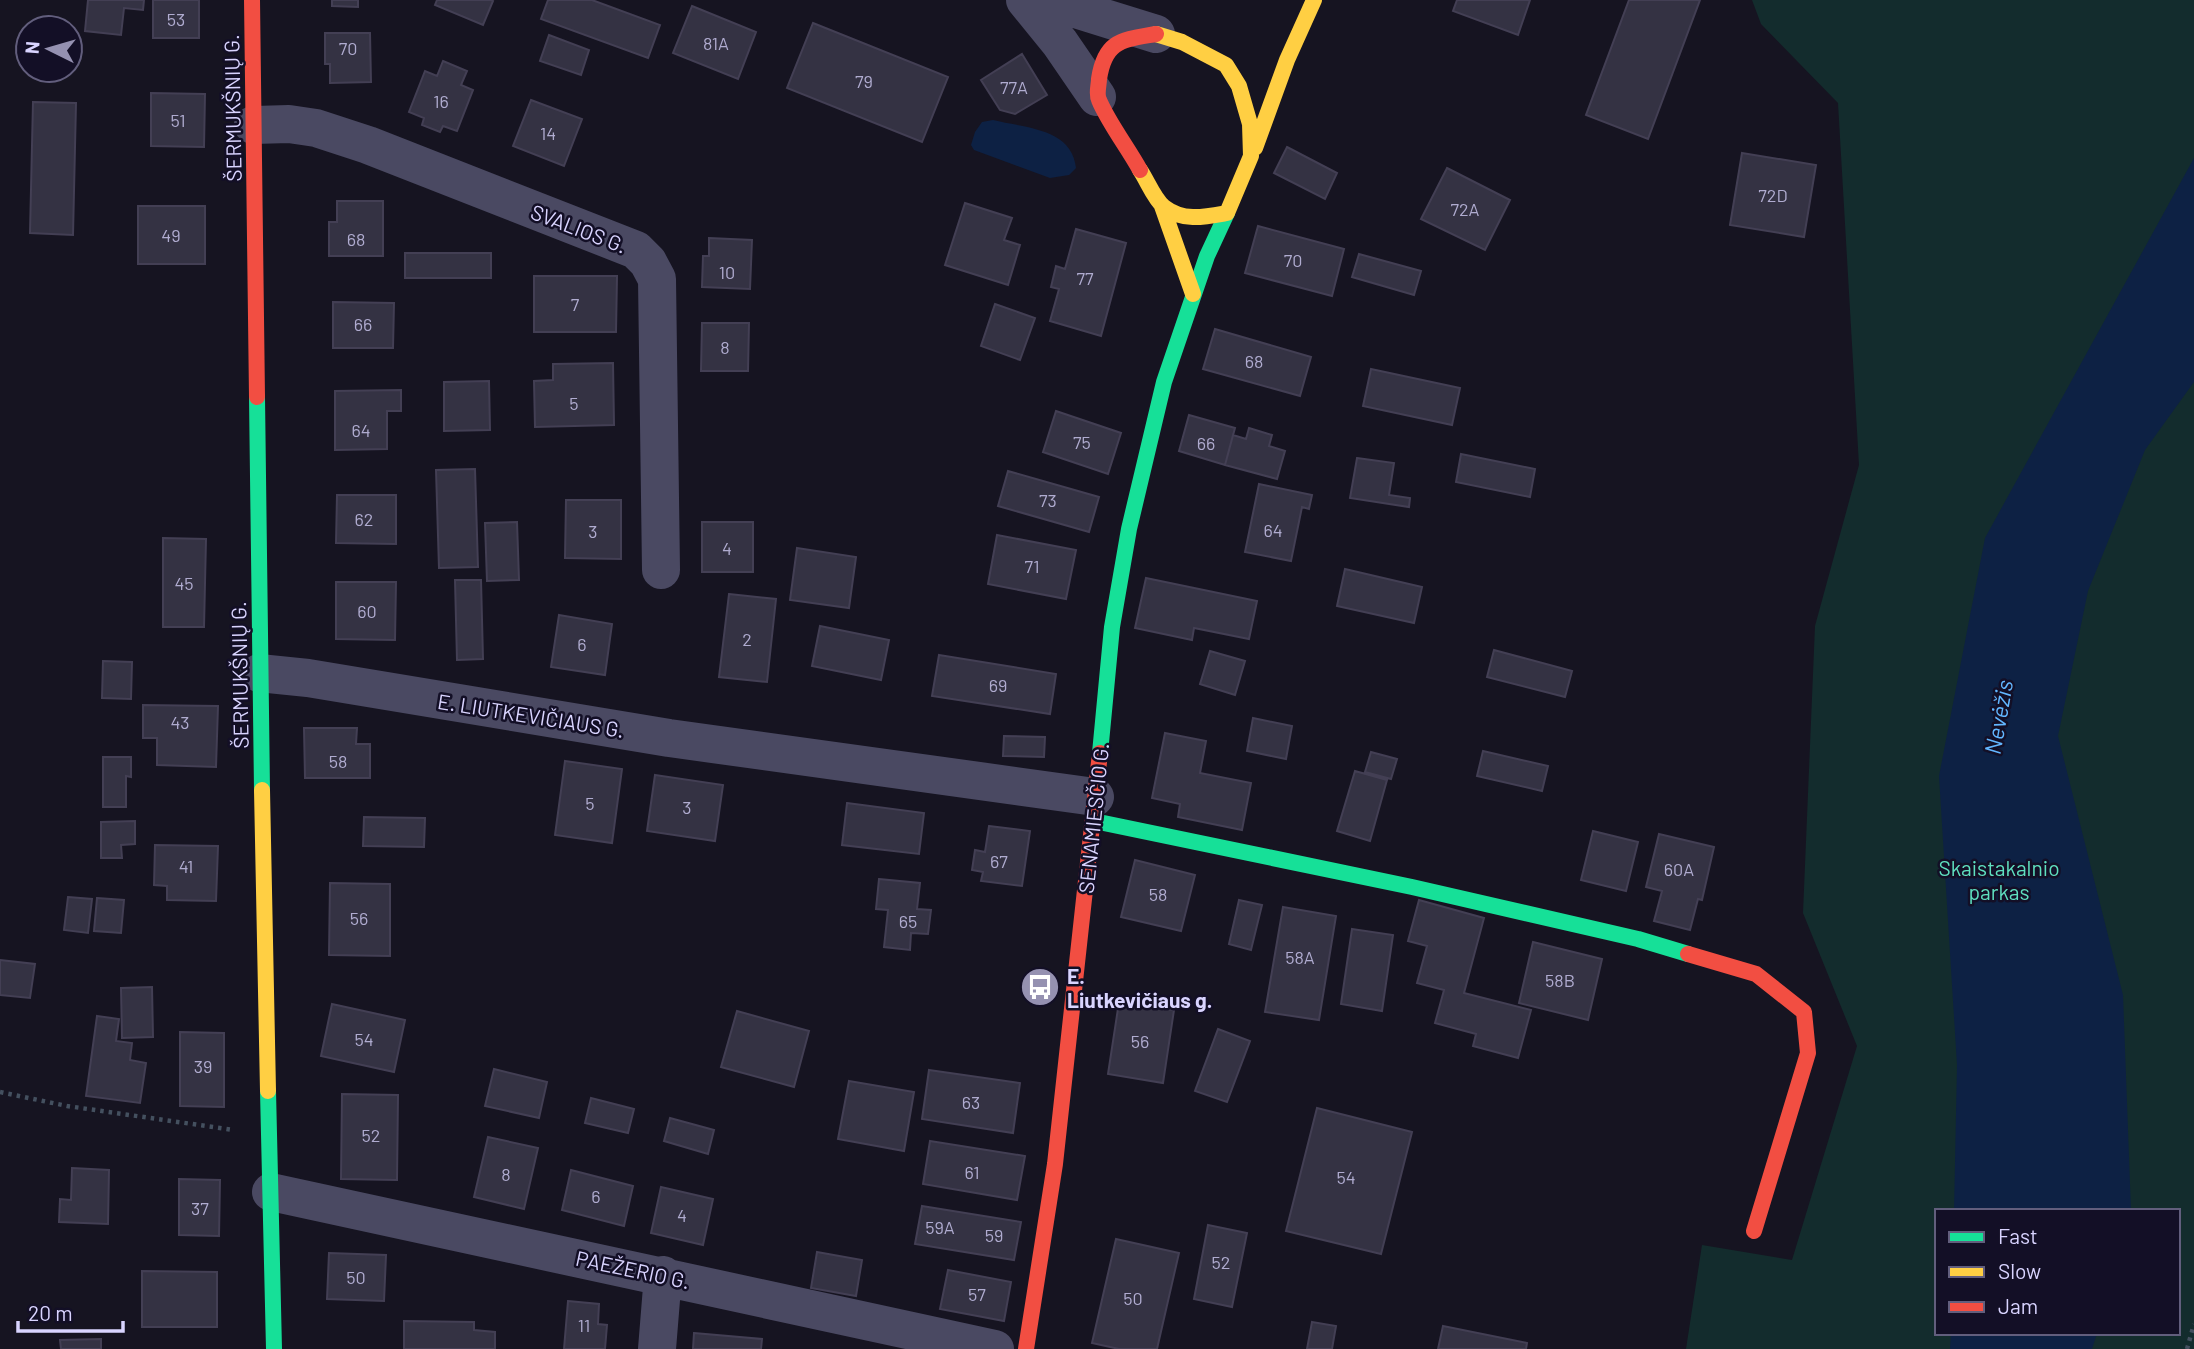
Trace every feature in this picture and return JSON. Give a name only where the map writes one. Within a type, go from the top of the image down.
[{"type":"street","name":"ŠERMUKŠNIŲ G.","points":[[252,0],[259,673],[274,1349]]},
{"type":"street","points":[[1025,0],[1060,43],[1097,97],[1162,206],[1193,294]]},
{"type":"street","points":[[1047,0],[1182,42],[1233,65],[1247,105],[1251,156]]},
{"type":"street","points":[[1162,206],[1182,216],[1202,218],[1227,213],[1314,0]]},
{"type":"street","points":[[1097,97],[1106,53],[1116,44],[1132,37],[1156,34]]},
{"type":"street","points":[[1270,57],[1294,45]]},
{"type":"street","name":"SVALIOS G.","points":[[253,125],[289,124],[316,128],[368,145],[636,250],[648,262],[657,279],[661,570]]},
{"type":"street","name":"SENAMIESČIO G.","points":[[1026,1349],[1055,1164],[1095,809],[1112,627],[1129,529],[1164,382],[1207,256],[1227,213]]},
{"type":"street","name":"E. LIUTKEVIČIAUS G.","points":[[259,673],[308,678],[1095,809]]},
{"type":"street","points":[[1095,809],[1638,939],[1756,974],[1804,1012],[1808,1054],[1754,1231]]},
{"type":"street","name":"PAEŽERIO G.","points":[[271,1192],[995,1349]]},
{"type":"street","points":[[657,1349],[663,1275]]},
{"type":"path","points":[[0,1093],[67,1106],[269,1135]]},
{"type":"path","points":[[2187,1349],[2194,1324]]},
{"type":"green space","name":"Skaistakalnio parkas","points":[[1752,0],[2194,0],[2194,1349],[1686,1349],[1702,1245],[1792,1260],[1857,1046],[1803,913],[1815,626],[1859,465],[1838,103],[1761,24]]},
{"type":"water","points":[[993,120],[1032,128],[1056,137],[1073,155],[1076,168],[1069,175],[1050,178],[974,150],[971,145],[975,132],[982,122]]},
{"type":"water","name":"Nevėžis","points":[[2194,158],[2194,382],[2145,450],[2088,591],[2058,736],[2123,995],[2131,1209],[1954,1209],[1957,1065],[1939,776],[1985,538]]},
{"type":"water","points":[[1951,1335],[2096,1335],[2092,1349],[1950,1349]]},
{"type":"building","points":[[88,0],[144,0],[143,10],[124,8],[121,35],[85,31]]},
{"type":"building","points":[[153,0],[199,0],[199,38],[153,38]]},
{"type":"building","points":[[332,0],[358,0],[358,7],[332,6]]},
{"type":"building","points":[[437,0],[493,1],[483,25],[435,5]]},
{"type":"building","points":[[548,0],[592,0],[660,25],[648,58],[541,19]]},
{"type":"building","points":[[1457,0],[1530,0],[1518,35],[1453,11]]},
{"type":"building","points":[[1629,0],[1700,0],[1648,139],[1586,115]]},
{"type":"building","points":[[692,6],[756,32],[738,79],[673,53]]},
{"type":"building","points":[[813,23],[948,77],[922,142],[787,88]]},
{"type":"building","points":[[325,33],[370,33],[371,82],[330,83],[330,64],[325,64]]},
{"type":"building","points":[[549,35],[589,50],[581,75],[540,61]]},
{"type":"building","points":[[1022,54],[1047,95],[1015,114],[1000,110],[981,80]]},
{"type":"building","points":[[443,61],[467,71],[461,85],[473,90],[457,131],[443,126],[440,132],[422,125],[424,118],[409,112],[425,71],[437,76]]},
{"type":"building","points":[[151,93],[205,94],[204,147],[151,146]]},
{"type":"building","points":[[531,100],[582,119],[564,166],[513,146]]},
{"type":"building","points":[[33,102],[76,103],[73,235],[30,233]]},
{"type":"building","points":[[1287,147],[1337,173],[1325,199],[1274,173]]},
{"type":"building","points":[[1742,153],[1816,165],[1804,237],[1730,225]]},
{"type":"building","points":[[1447,168],[1510,200],[1485,250],[1421,219]]},
{"type":"building","points":[[337,201],[383,201],[383,256],[329,256],[329,222],[337,222]]},
{"type":"building","points":[[965,203],[1012,218],[1004,240],[1020,245],[1008,285],[945,265]]},
{"type":"building","points":[[138,206],[205,206],[205,264],[138,264]]},
{"type":"building","points":[[1258,226],[1344,249],[1332,296],[1245,273]]},
{"type":"building","points":[[1076,229],[1126,243],[1101,336],[1050,321],[1059,289],[1051,287],[1056,266],[1065,269]]},
{"type":"building","points":[[709,238],[752,240],[750,289],[702,287],[703,256],[709,256]]},
{"type":"building","points":[[405,253],[491,253],[491,278],[405,278]]},
{"type":"building","points":[[1359,254],[1421,271],[1414,295],[1352,277]]},
{"type":"building","points":[[534,276],[617,276],[616,332],[534,332]]},
{"type":"building","points":[[333,302],[394,303],[393,348],[333,348]]},
{"type":"building","points":[[995,304],[1035,318],[1020,360],[981,346]]},
{"type":"building","points":[[702,323],[749,323],[748,371],[701,371]]},
{"type":"building","points":[[1215,329],[1311,357],[1300,396],[1203,369]]},
{"type":"building","points":[[613,363],[614,425],[535,427],[534,381],[553,380],[553,364]]},
{"type":"building","points":[[1371,369],[1460,388],[1452,425],[1363,406]]},
{"type":"building","points":[[489,381],[490,430],[444,431],[444,382]]},
{"type":"building","points":[[401,390],[401,411],[387,411],[387,449],[335,450],[335,391]]},
{"type":"building","points":[[1056,411],[1121,433],[1108,474],[1043,452]]},
{"type":"building","points":[[1189,415],[1235,428],[1225,465],[1179,451]]},
{"type":"building","points":[[1249,428],[1272,435],[1269,446],[1285,451],[1277,479],[1225,465],[1233,435],[1246,439]]},
{"type":"building","points":[[1461,454],[1535,469],[1530,497],[1456,482]]},
{"type":"building","points":[[1357,458],[1394,463],[1389,495],[1410,498],[1409,507],[1350,498]]},
{"type":"building","points":[[475,469],[478,567],[439,568],[436,470]]},
{"type":"building","points":[[1008,471],[1099,497],[1089,532],[998,506]]},
{"type":"building","points":[[1259,484],[1312,495],[1309,509],[1302,507],[1291,561],[1245,552]]},
{"type":"building","points":[[337,495],[396,495],[396,544],[336,543]]},
{"type":"building","points":[[566,500],[621,500],[621,559],[565,558]]},
{"type":"building","points":[[517,522],[519,580],[487,581],[485,523]]},
{"type":"building","points":[[702,522],[753,522],[753,572],[702,572]]},
{"type":"building","points":[[997,535],[1076,550],[1066,599],[988,584]]},
{"type":"building","points":[[163,538],[206,539],[204,627],[163,627]]},
{"type":"building","points":[[797,548],[856,557],[849,608],[790,600]]},
{"type":"building","points":[[1345,569],[1422,587],[1414,623],[1337,606]]},
{"type":"building","points":[[1146,578],[1257,601],[1249,639],[1194,628],[1192,640],[1135,628]]},
{"type":"building","points":[[455,580],[481,580],[483,659],[457,660]]},
{"type":"building","points":[[336,582],[396,582],[395,640],[336,639]]},
{"type":"building","points":[[729,594],[776,599],[767,682],[719,677]]},
{"type":"building","points":[[559,615],[612,624],[605,675],[551,667]]},
{"type":"building","points":[[820,626],[889,640],[881,680],[812,666]]},
{"type":"building","points":[[1494,650],[1572,671],[1565,697],[1487,677]]},
{"type":"building","points":[[1210,651],[1245,661],[1235,695],[1200,684]]},
{"type":"building","points":[[939,655],[1056,674],[1050,714],[932,696]]},
{"type":"building","points":[[103,661],[132,662],[131,699],[102,698]]},
{"type":"building","points":[[143,705],[218,706],[216,767],[157,765],[157,738],[143,738]]},
{"type":"building","points":[[1253,718],[1292,726],[1286,759],[1247,751]]},
{"type":"building","points":[[304,728],[357,728],[356,744],[370,744],[370,778],[305,778]]},
{"type":"building","points":[[1165,733],[1206,741],[1200,773],[1251,783],[1242,830],[1178,817],[1180,804],[1152,798]]},
{"type":"building","points":[[1004,736],[1045,737],[1044,757],[1003,756]]},
{"type":"building","points":[[1483,751],[1548,766],[1542,791],[1477,776]]},
{"type":"building","points":[[1371,752],[1397,759],[1391,779],[1365,772]]},
{"type":"building","points":[[103,757],[131,757],[131,777],[126,776],[126,807],[103,807]]},
{"type":"building","points":[[565,761],[622,769],[612,843],[555,835]]},
{"type":"building","points":[[1355,771],[1387,780],[1370,841],[1337,831]]},
{"type":"building","points":[[655,775],[723,785],[715,841],[647,831]]},
{"type":"building","points":[[847,803],[924,813],[919,854],[842,845]]},
{"type":"building","points":[[364,817],[425,818],[424,847],[363,846]]},
{"type":"building","points":[[135,821],[135,844],[121,845],[122,858],[101,858],[101,822]]},
{"type":"building","points":[[989,826],[1030,831],[1022,886],[981,881],[983,872],[972,870],[975,850],[985,852]]},
{"type":"building","points":[[1593,831],[1638,842],[1626,891],[1581,880]]},
{"type":"building","points":[[1659,834],[1714,847],[1702,900],[1698,899],[1690,930],[1654,921],[1662,891],[1646,887]]},
{"type":"building","points":[[155,845],[218,846],[216,901],[167,900],[167,886],[154,885]]},
{"type":"building","points":[[1135,860],[1195,875],[1181,931],[1121,917]]},
{"type":"building","points":[[879,879],[920,883],[917,909],[931,910],[928,934],[911,933],[910,950],[884,947],[888,910],[876,909]]},
{"type":"building","points":[[330,883],[390,884],[390,956],[329,955]]},
{"type":"building","points":[[68,897],[92,899],[88,933],[64,930]]},
{"type":"building","points":[[97,898],[124,900],[121,933],[94,931]]},
{"type":"building","points":[[1239,900],[1262,905],[1251,950],[1229,944]]},
{"type":"building","points":[[1419,900],[1484,918],[1464,993],[1531,1010],[1518,1058],[1473,1046],[1476,1034],[1435,1023],[1444,990],[1417,983],[1427,946],[1408,941]]},
{"type":"building","points":[[1283,907],[1336,916],[1319,1020],[1265,1012]]},
{"type":"building","points":[[1352,929],[1393,935],[1382,1011],[1341,1004]]},
{"type":"building","points":[[1533,942],[1602,959],[1588,1020],[1519,1003]]},
{"type":"building","points":[[0,960],[35,964],[30,998],[0,995]]},
{"type":"building","points":[[152,987],[153,1037],[122,1038],[121,988]]},
{"type":"building","points":[[1119,1002],[1174,1010],[1163,1083],[1108,1074]]},
{"type":"building","points":[[332,1004],[405,1020],[394,1072],[321,1056]]},
{"type":"building","points":[[737,1011],[809,1031],[794,1087],[721,1067]]},
{"type":"building","points":[[97,1016],[119,1019],[116,1041],[132,1043],[130,1060],[146,1063],[140,1103],[86,1096]]},
{"type":"building","points":[[1218,1029],[1250,1041],[1227,1102],[1195,1091]]},
{"type":"building","points":[[180,1032],[224,1033],[224,1107],[180,1106]]},
{"type":"building","points":[[494,1069],[547,1082],[539,1118],[485,1106]]},
{"type":"building","points":[[929,1070],[1020,1083],[1013,1133],[922,1119]]},
{"type":"building","points":[[849,1081],[914,1092],[904,1151],[838,1139]]},
{"type":"building","points":[[342,1094],[398,1095],[397,1180],[341,1179]]},
{"type":"building","points":[[591,1098],[634,1109],[628,1133],[585,1123]]},
{"type":"building","points":[[1317,1108],[1412,1132],[1381,1254],[1286,1231]]},
{"type":"building","points":[[670,1118],[714,1130],[708,1154],[664,1141]]},
{"type":"building","points":[[488,1137],[538,1148],[524,1209],[474,1197]]},
{"type":"building","points":[[930,1141],[1025,1156],[1017,1200],[923,1184]]},
{"type":"building","points":[[72,1168],[109,1170],[108,1224],[59,1222],[60,1199],[71,1200]]},
{"type":"building","points":[[571,1170],[633,1186],[624,1226],[562,1210]]},
{"type":"building","points":[[179,1179],[220,1180],[219,1236],[179,1235]]},
{"type":"building","points":[[661,1187],[713,1199],[703,1245],[651,1233]]},
{"type":"building","points":[[922,1206],[1021,1222],[1014,1260],[915,1244]]},
{"type":"building","points":[[1208,1225],[1247,1233],[1232,1307],[1194,1299]]},
{"type":"building","points":[[1116,1239],[1179,1253],[1157,1349],[1119,1349],[1092,1343]]},
{"type":"building","points":[[817,1252],[862,1260],[856,1296],[811,1288]]},
{"type":"building","points":[[329,1253],[386,1255],[384,1301],[327,1299]]},
{"type":"building","points":[[948,1270],[1011,1282],[1004,1321],[940,1309]]},
{"type":"building","points":[[142,1271],[217,1272],[217,1327],[142,1327]]},
{"type":"building","points":[[568,1301],[599,1304],[598,1324],[607,1325],[605,1349],[564,1349]]},
{"type":"building","points":[[404,1321],[474,1322],[474,1330],[495,1332],[495,1349],[404,1349]]},
{"type":"building","points":[[1312,1322],[1336,1326],[1332,1349],[1307,1349]]},
{"type":"building","points":[[1443,1326],[1527,1343],[1526,1349],[1438,1349]]},
{"type":"building","points":[[694,1333],[762,1339],[761,1349],[693,1349]]},
{"type":"building","points":[[101,1339],[101,1349],[61,1349],[60,1340]]},
{"type":"traffic: fast","points":[[1100,753],[1112,627],[1129,529],[1164,382],[1207,256],[1227,213]]},
{"type":"traffic: fast","points":[[257,397],[262,790]]},
{"type":"traffic: fast","points":[[1094,821],[1412,887],[1638,939],[1688,954]]},
{"type":"traffic: fast","points":[[268,1091],[274,1349]]},
{"type":"traffic: slow","points":[[1255,148],[1287,60],[1314,0]]},
{"type":"traffic: slow","points":[[1140,170],[1157,199],[1171,212],[1186,217],[1211,216],[1227,213],[1251,156],[1250,124],[1239,86],[1226,65],[1182,42],[1156,34]]},
{"type":"traffic: slow","points":[[1162,206],[1193,294]]},
{"type":"traffic: slow","points":[[262,790],[268,1091]]},
{"type":"traffic: jam","points":[[252,0],[257,397]]},
{"type":"traffic: jam","points":[[1140,170],[1099,100],[1099,79],[1106,56],[1117,44],[1156,34]]},
{"type":"traffic: jam","points":[[1026,1349],[1055,1164],[1100,753]]},
{"type":"traffic: jam","points":[[1688,954],[1756,974],[1804,1012],[1808,1053],[1754,1231]]},
{"type":"place","name":"E. Liutkevičiaus g.","points":[[1040,987]]}]
